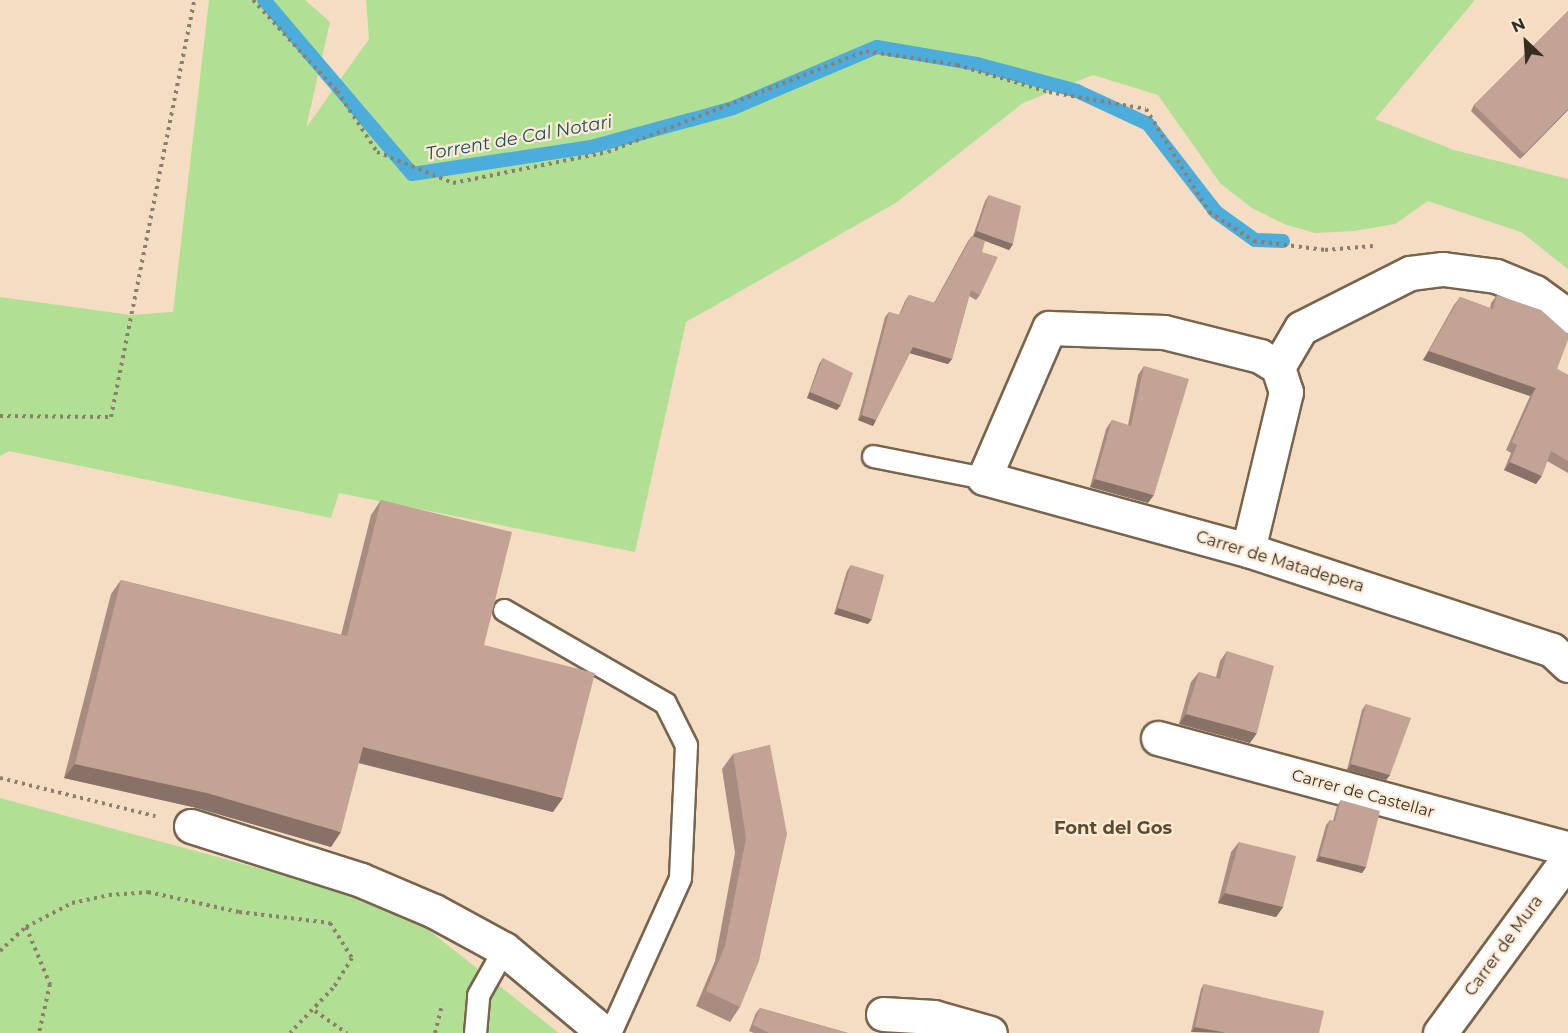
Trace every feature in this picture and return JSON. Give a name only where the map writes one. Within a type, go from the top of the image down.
[{"type":"street","points":[[1278,367],[1300,328],[1410,273],[1443,269],[1496,276],[1535,292],[1568,316]]},
{"type":"street","points":[[984,478],[1049,328],[1164,332],[1260,356],[1278,367],[1286,392],[1248,550]]},
{"type":"street","name":"Carrer de Matadepera","points":[[984,478],[1248,550],[1552,650],[1568,665]]},
{"type":"street","name":"Carrer de Castellar","points":[[1158,738],[1568,849]]},
{"type":"street","points":[[191,826],[361,880],[504,949],[604,1033]]},
{"type":"street","name":"Carrer de Mura","points":[[1440,1033],[1568,859]]},
{"type":"street","points":[[883,1014],[934,1017],[990,1033]]},
{"type":"lane","points":[[873,456],[984,478]]},
{"type":"lane","points":[[504,610],[665,703],[686,745],[680,878],[610,1033]]},
{"type":"lane","points":[[475,1033],[478,995],[504,949]]},
{"type":"path","points":[[0,416],[111,417],[194,0]]},
{"type":"path","points":[[253,0],[337,91],[377,153],[453,183],[608,152],[866,51],[1146,109],[1209,212],[1254,242],[1325,250],[1385,245]]},
{"type":"path","points":[[0,778],[191,826]]},
{"type":"path","points":[[0,951],[26,927],[72,903],[148,892],[239,912],[330,923],[352,958],[315,1011],[290,1033]]},
{"type":"path","points":[[26,927],[50,984],[39,1033]]},
{"type":"path","points":[[315,1011],[347,1033]]},
{"type":"green space","points":[[209,0],[305,0],[330,22],[306,128],[369,39],[366,0],[1475,0],[1375,119],[1454,150],[1568,179],[1568,269],[1521,232],[1428,201],[1395,224],[1354,231],[1315,233],[1284,224],[1252,208],[1220,183],[1158,95],[1093,75],[1023,103],[897,202],[686,322],[635,552],[339,493],[331,518],[9,451],[0,456],[0,297],[131,315],[173,312]]},
{"type":"green space","points":[[0,798],[398,906],[559,1033],[0,1033]]},
{"type":"building","points":[[1568,11],[1568,109],[1524,154],[1474,105]]},
{"type":"building","points":[[989,195],[1021,206],[1013,244],[977,231]]},
{"type":"building","points":[[972,236],[985,241],[982,252],[998,257],[980,295],[971,290],[952,359],[913,347],[876,420],[862,415],[889,312],[900,315],[909,295],[935,303]]},
{"type":"building","points":[[1497,295],[1541,310],[1568,334],[1557,369],[1568,375],[1568,461],[1551,451],[1542,476],[1510,462],[1517,445],[1512,442],[1536,388],[1429,351],[1460,297],[1493,309]]},
{"type":"building","points":[[823,358],[853,373],[841,405],[810,392]]},
{"type":"building","points":[[1144,366],[1189,379],[1154,495],[1095,479],[1112,420],[1131,426]]},
{"type":"building","points":[[381,500],[512,532],[484,645],[595,673],[563,798],[363,747],[341,832],[207,793],[75,764],[121,580],[347,636]]},
{"type":"building","points":[[851,565],[884,575],[872,619],[838,608]]},
{"type":"building","points":[[1227,651],[1274,666],[1257,733],[1186,714],[1199,672],[1220,679]]},
{"type":"building","points":[[1366,704],[1411,718],[1390,775],[1351,764]]},
{"type":"building","points":[[770,745],[787,834],[759,961],[740,1007],[706,991],[725,946],[746,838],[733,754]]},
{"type":"building","points":[[1341,800],[1380,811],[1366,867],[1320,856],[1330,820],[1335,821]]},
{"type":"building","points":[[1239,842],[1296,856],[1283,907],[1225,893]]},
{"type":"building","points":[[1204,984],[1324,1011],[1319,1033],[1228,1033],[1195,1027]]},
{"type":"building","points":[[760,1008],[848,1033],[769,1033],[753,1025]]},
{"type":"waterway","name":"Torrent de Cal Notari","points":[[264,0],[412,174],[591,147],[690,120],[733,108],[877,47],[977,64],[1077,91],[1148,124],[1216,212],[1255,240],[1283,241]]},
{"type":"district","name":"Font del Gos","points":[[1113,828]]}]
